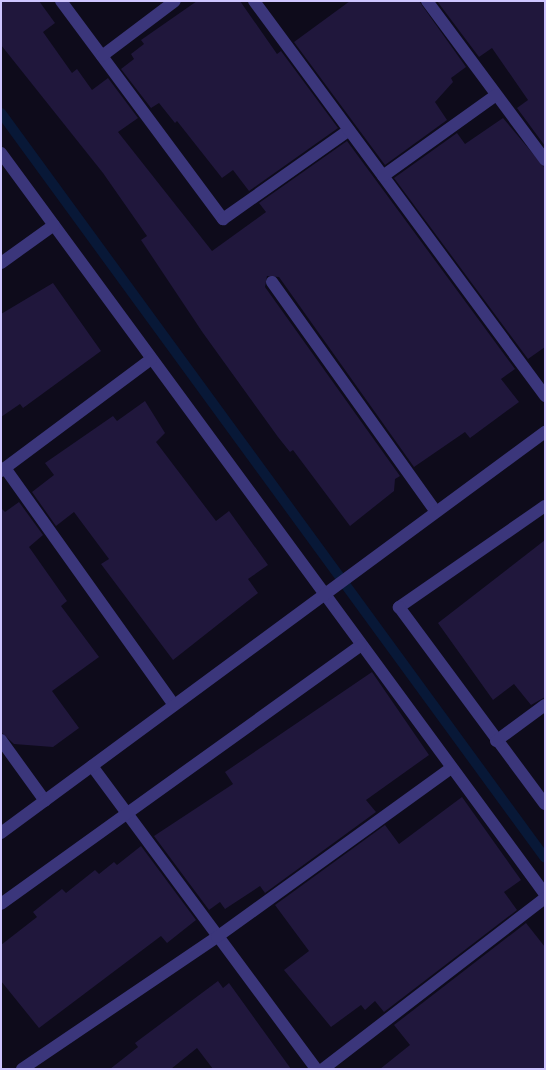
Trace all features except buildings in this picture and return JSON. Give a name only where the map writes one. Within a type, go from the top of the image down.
[{"type":"street","points":[[61,1],[223,219],[349,130]]},
{"type":"street","points":[[102,56],[176,1]]},
{"type":"street","points":[[254,1],[545,396]]},
{"type":"street","points":[[427,1],[545,160]]},
{"type":"street","points":[[383,176],[496,95]]},
{"type":"street","points":[[1,153],[545,896],[323,1069]]},
{"type":"street","points":[[1,264],[54,225]]},
{"type":"street","points":[[272,282],[436,512]]},
{"type":"street","points":[[151,359],[3,470],[174,705]]},
{"type":"street","points":[[1,833],[545,432]]},
{"type":"street","points":[[545,506],[399,607],[545,804]]},
{"type":"street","points":[[1,904],[126,817],[360,645]]},
{"type":"street","points":[[496,740],[545,704]]},
{"type":"street","points":[[1,740],[45,800]]},
{"type":"street","points":[[92,766],[126,817],[316,1069]]},
{"type":"street","points":[[22,1069],[217,937],[451,768]]},
{"type":"waterway","points":[[1,113],[545,858]]}]
